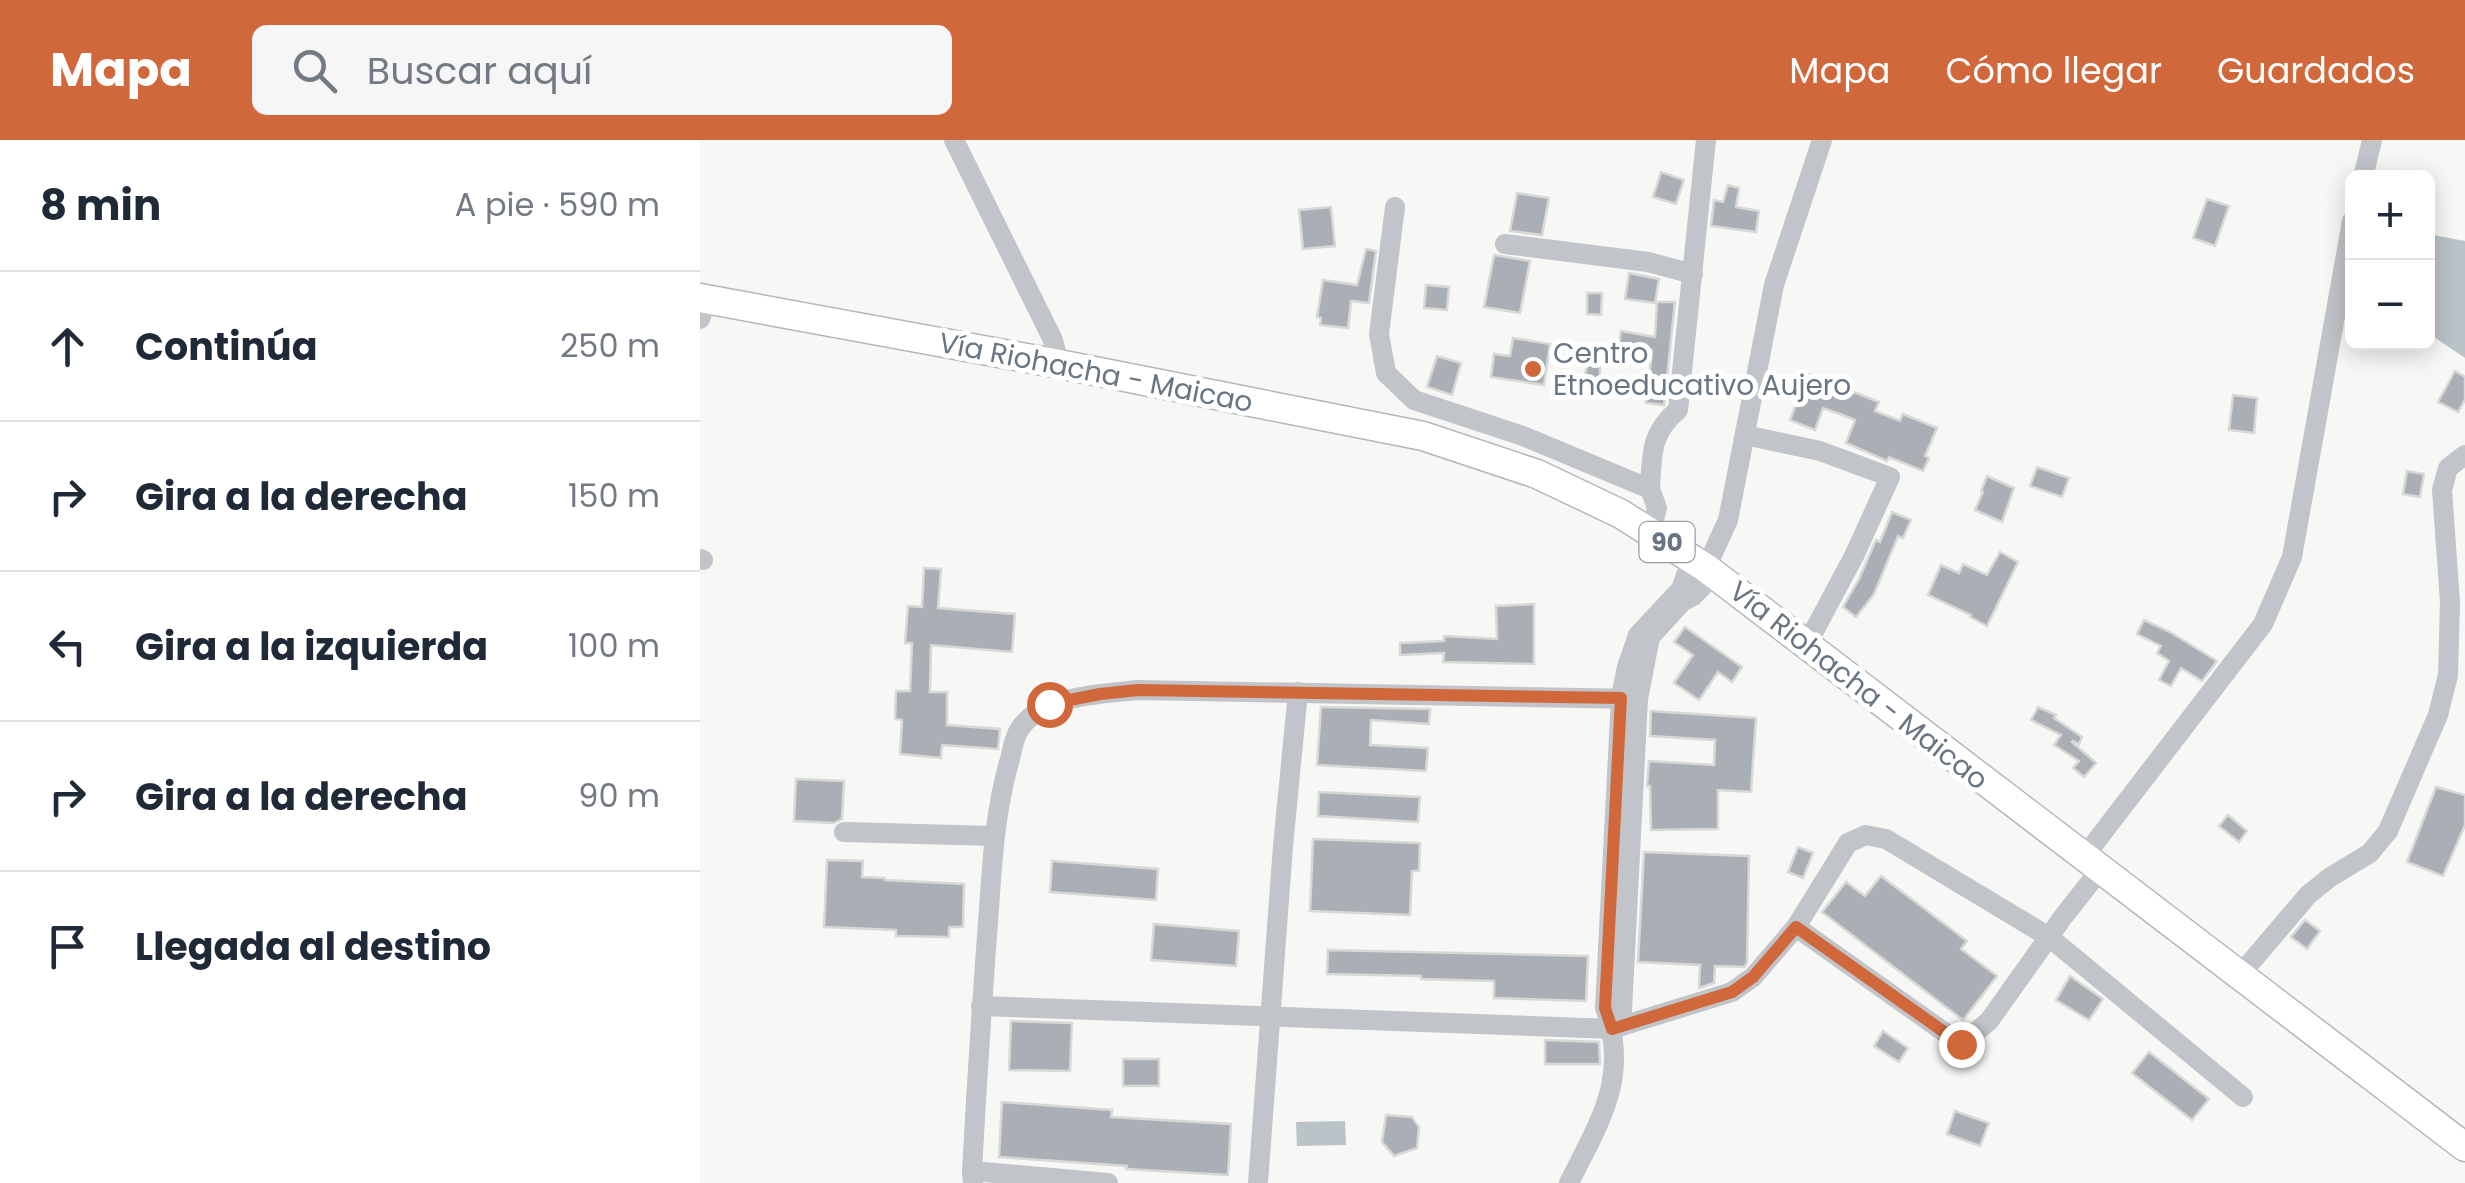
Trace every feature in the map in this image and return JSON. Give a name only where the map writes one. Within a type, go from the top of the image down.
[{"type":"highway","name":"Vía Riohacha - Maicao","points":[[702,306],[1058,364],[1423,436],[1536,474],[1620,514],[1704,567],[2465,1148]]},
{"type":"street","points":[[954,140],[1053,340],[1058,364]]},
{"type":"street","points":[[1651,532],[1657,508],[1650,489],[1652,453],[1662,423],[1678,410],[1706,140]]},
{"type":"street","points":[[1570,1183],[1607,1105],[1613,1081],[1615,1043],[1605,1008],[1630,698],[1627,667],[1638,635],[1687,592],[1728,520],[1774,285],[1822,140]]},
{"type":"street","points":[[2365,170],[2372,140]]},
{"type":"street","points":[[1395,206],[1379,334],[1386,373],[1414,400],[1523,436],[1650,489]]},
{"type":"street","points":[[1504,244],[1648,262],[1693,274]]},
{"type":"street","points":[[1796,927],[1961,1044],[1990,1021],[2092,864],[2263,624],[2292,558],[2345,260]]},
{"type":"street","points":[[1745,435],[1820,451],[1890,477],[1854,556],[1806,644]]},
{"type":"street","points":[[2239,976],[2308,896],[2370,853],[2388,831],[2438,714],[2448,675],[2450,602],[2442,490],[2448,468],[2465,455]]},
{"type":"street","points":[[1108,1183],[972,1177],[994,836],[1002,784],[1018,731],[1034,714],[1049,704],[1138,690],[1630,698]]},
{"type":"street","points":[[1258,1183],[1298,692]]},
{"type":"street","points":[[844,832],[994,836]]},
{"type":"street","points":[[981,1006],[1612,1029],[1732,992],[1753,977],[1796,927],[1848,842],[1866,834],[1886,839],[2048,937],[2243,1097]]},
{"type":"shaded area","points":[[2435,235],[2465,241],[2465,358],[2435,338]]},
{"type":"shaded area","points":[[1345,1121],[1346,1145],[1297,1146],[1296,1122]]},
{"type":"building","points":[[1661,172],[1684,180],[1676,204],[1653,197]]},
{"type":"building","points":[[1728,185],[1739,188],[1736,207],[1759,211],[1756,232],[1711,226],[1714,200],[1723,202]]},
{"type":"building","points":[[1517,193],[1549,198],[1542,235],[1510,231]]},
{"type":"building","points":[[2207,199],[2229,206],[2215,246],[2193,238]]},
{"type":"building","points":[[1331,207],[1335,246],[1303,249],[1299,210]]},
{"type":"building","points":[[1366,249],[1376,251],[1369,303],[1351,301],[1348,328],[1320,325],[1321,318],[1317,317],[1323,280],[1357,285]]},
{"type":"building","points":[[1494,255],[1530,261],[1520,313],[1484,307]]},
{"type":"building","points":[[1629,273],[1659,279],[1655,303],[1625,299]]},
{"type":"building","points":[[1426,285],[1449,287],[1447,310],[1424,308]]},
{"type":"building","points":[[1587,293],[1602,293],[1601,315],[1587,314]]},
{"type":"building","points":[[1657,302],[1675,302],[1664,405],[1646,403],[1652,350],[1619,344],[1621,331],[1655,337]]},
{"type":"building","points":[[1513,338],[1550,344],[1544,385],[1491,377],[1494,354],[1510,356]]},
{"type":"building","points":[[1589,355],[1600,357],[1600,390],[1583,387]]},
{"type":"building","points":[[1437,356],[1461,363],[1452,395],[1427,387]]},
{"type":"building","points":[[2455,371],[2465,377],[2465,400],[2458,412],[2438,402]]},
{"type":"building","points":[[1808,374],[1879,402],[1875,411],[1900,421],[1903,414],[1937,428],[1923,471],[1846,443],[1855,420],[1840,414],[1823,408],[1815,430],[1790,420]]},
{"type":"building","points":[[2233,395],[2257,398],[2254,433],[2229,430]]},
{"type":"building","points":[[2037,467],[2069,478],[2062,497],[2030,486]]},
{"type":"building","points":[[2407,471],[2424,474],[2420,497],[2403,494]]},
{"type":"building","points":[[1987,476],[2014,488],[2002,522],[1975,510]]},
{"type":"building","points":[[1892,512],[1911,520],[1903,538],[1898,536],[1874,594],[1856,617],[1843,607],[1876,540],[1880,542]]},
{"type":"building","points":[[2000,552],[2018,562],[1987,626],[1928,595],[1941,565],[1959,573],[1963,564],[1987,575]]},
{"type":"building","points":[[924,568],[941,569],[938,608],[1015,614],[1012,652],[931,645],[930,692],[947,692],[947,725],[1000,729],[998,749],[942,745],[941,758],[900,754],[902,720],[895,719],[896,691],[910,691],[912,643],[905,643],[908,606],[922,607]]},
{"type":"building","points":[[1534,604],[1534,664],[1443,662],[1444,653],[1400,655],[1400,643],[1444,641],[1444,636],[1497,639],[1496,606]]},
{"type":"building","points":[[2144,620],[2217,661],[2202,681],[2181,668],[2171,686],[2159,680],[2169,661],[2157,653],[2161,646],[2137,634]]},
{"type":"building","points":[[1685,627],[1742,667],[1732,682],[1718,672],[1699,700],[1674,683],[1693,655],[1674,642]]},
{"type":"building","points":[[1321,707],[1430,709],[1429,724],[1371,720],[1370,745],[1428,748],[1426,771],[1317,765]]},
{"type":"building","points":[[2038,707],[2056,715],[2054,718],[2082,737],[2079,744],[2072,742],[2096,763],[2084,777],[2073,768],[2079,761],[2054,745],[2061,735],[2031,720]]},
{"type":"building","points":[[1651,711],[1756,718],[1751,792],[1718,790],[1718,829],[1651,830],[1649,761],[1714,765],[1715,740],[1650,736]]},
{"type":"building","points":[[796,779],[844,781],[842,819],[834,823],[794,821]]},
{"type":"building","points":[[2436,787],[2465,795],[2465,825],[2443,876],[2407,862]]},
{"type":"building","points":[[1319,792],[1420,797],[1418,822],[1318,816]]},
{"type":"building","points":[[2228,815],[2247,831],[2239,842],[2219,826]]},
{"type":"building","points":[[1313,839],[1420,843],[1419,871],[1412,871],[1410,915],[1310,911]]},
{"type":"building","points":[[1798,847],[1813,853],[1803,878],[1788,872]]},
{"type":"building","points":[[1644,852],[1749,856],[1744,967],[1715,966],[1714,983],[1699,988],[1700,965],[1638,962]]},
{"type":"building","points":[[827,860],[863,861],[862,877],[964,884],[963,927],[949,927],[949,937],[896,936],[896,930],[824,927]]},
{"type":"building","points":[[1052,861],[1158,869],[1156,900],[1050,892]]},
{"type":"building","points":[[1881,876],[1967,941],[1961,949],[1997,976],[1963,1020],[1822,912],[1846,882],[1865,896]]},
{"type":"building","points":[[2305,920],[2320,931],[2307,949],[2291,937]]},
{"type":"building","points":[[1154,924],[1239,931],[1236,966],[1151,960]]},
{"type":"building","points":[[1328,950],[1588,956],[1586,1001],[1494,998],[1494,981],[1327,974]]},
{"type":"building","points":[[2070,976],[2103,999],[2089,1020],[2056,1000]]},
{"type":"building","points":[[1011,1021],[1072,1023],[1070,1071],[1009,1070]]},
{"type":"building","points":[[1883,1031],[1908,1048],[1899,1062],[1874,1046]]},
{"type":"building","points":[[1545,1040],[1599,1042],[1600,1064],[1545,1064]]},
{"type":"building","points":[[2149,1052],[2209,1099],[2192,1120],[2132,1073]]},
{"type":"building","points":[[1123,1059],[1159,1059],[1159,1086],[1123,1086]]},
{"type":"building","points":[[1002,1102],[1112,1110],[1111,1117],[1231,1124],[1228,1175],[999,1157]]},
{"type":"building","points":[[1955,1111],[1989,1123],[1980,1146],[1947,1134]]},
{"type":"building","points":[[1386,1115],[1412,1117],[1419,1127],[1417,1148],[1394,1156],[1382,1142]]},
{"type":"place","name":"Centro Etnoeducativo Aujero","points":[[1533,369]]},
{"type":"route","points":[[1049,704],[1138,690],[1621,698],[1605,1008],[1612,1029],[1732,992],[1753,977],[1796,927],[1961,1044]]}]
